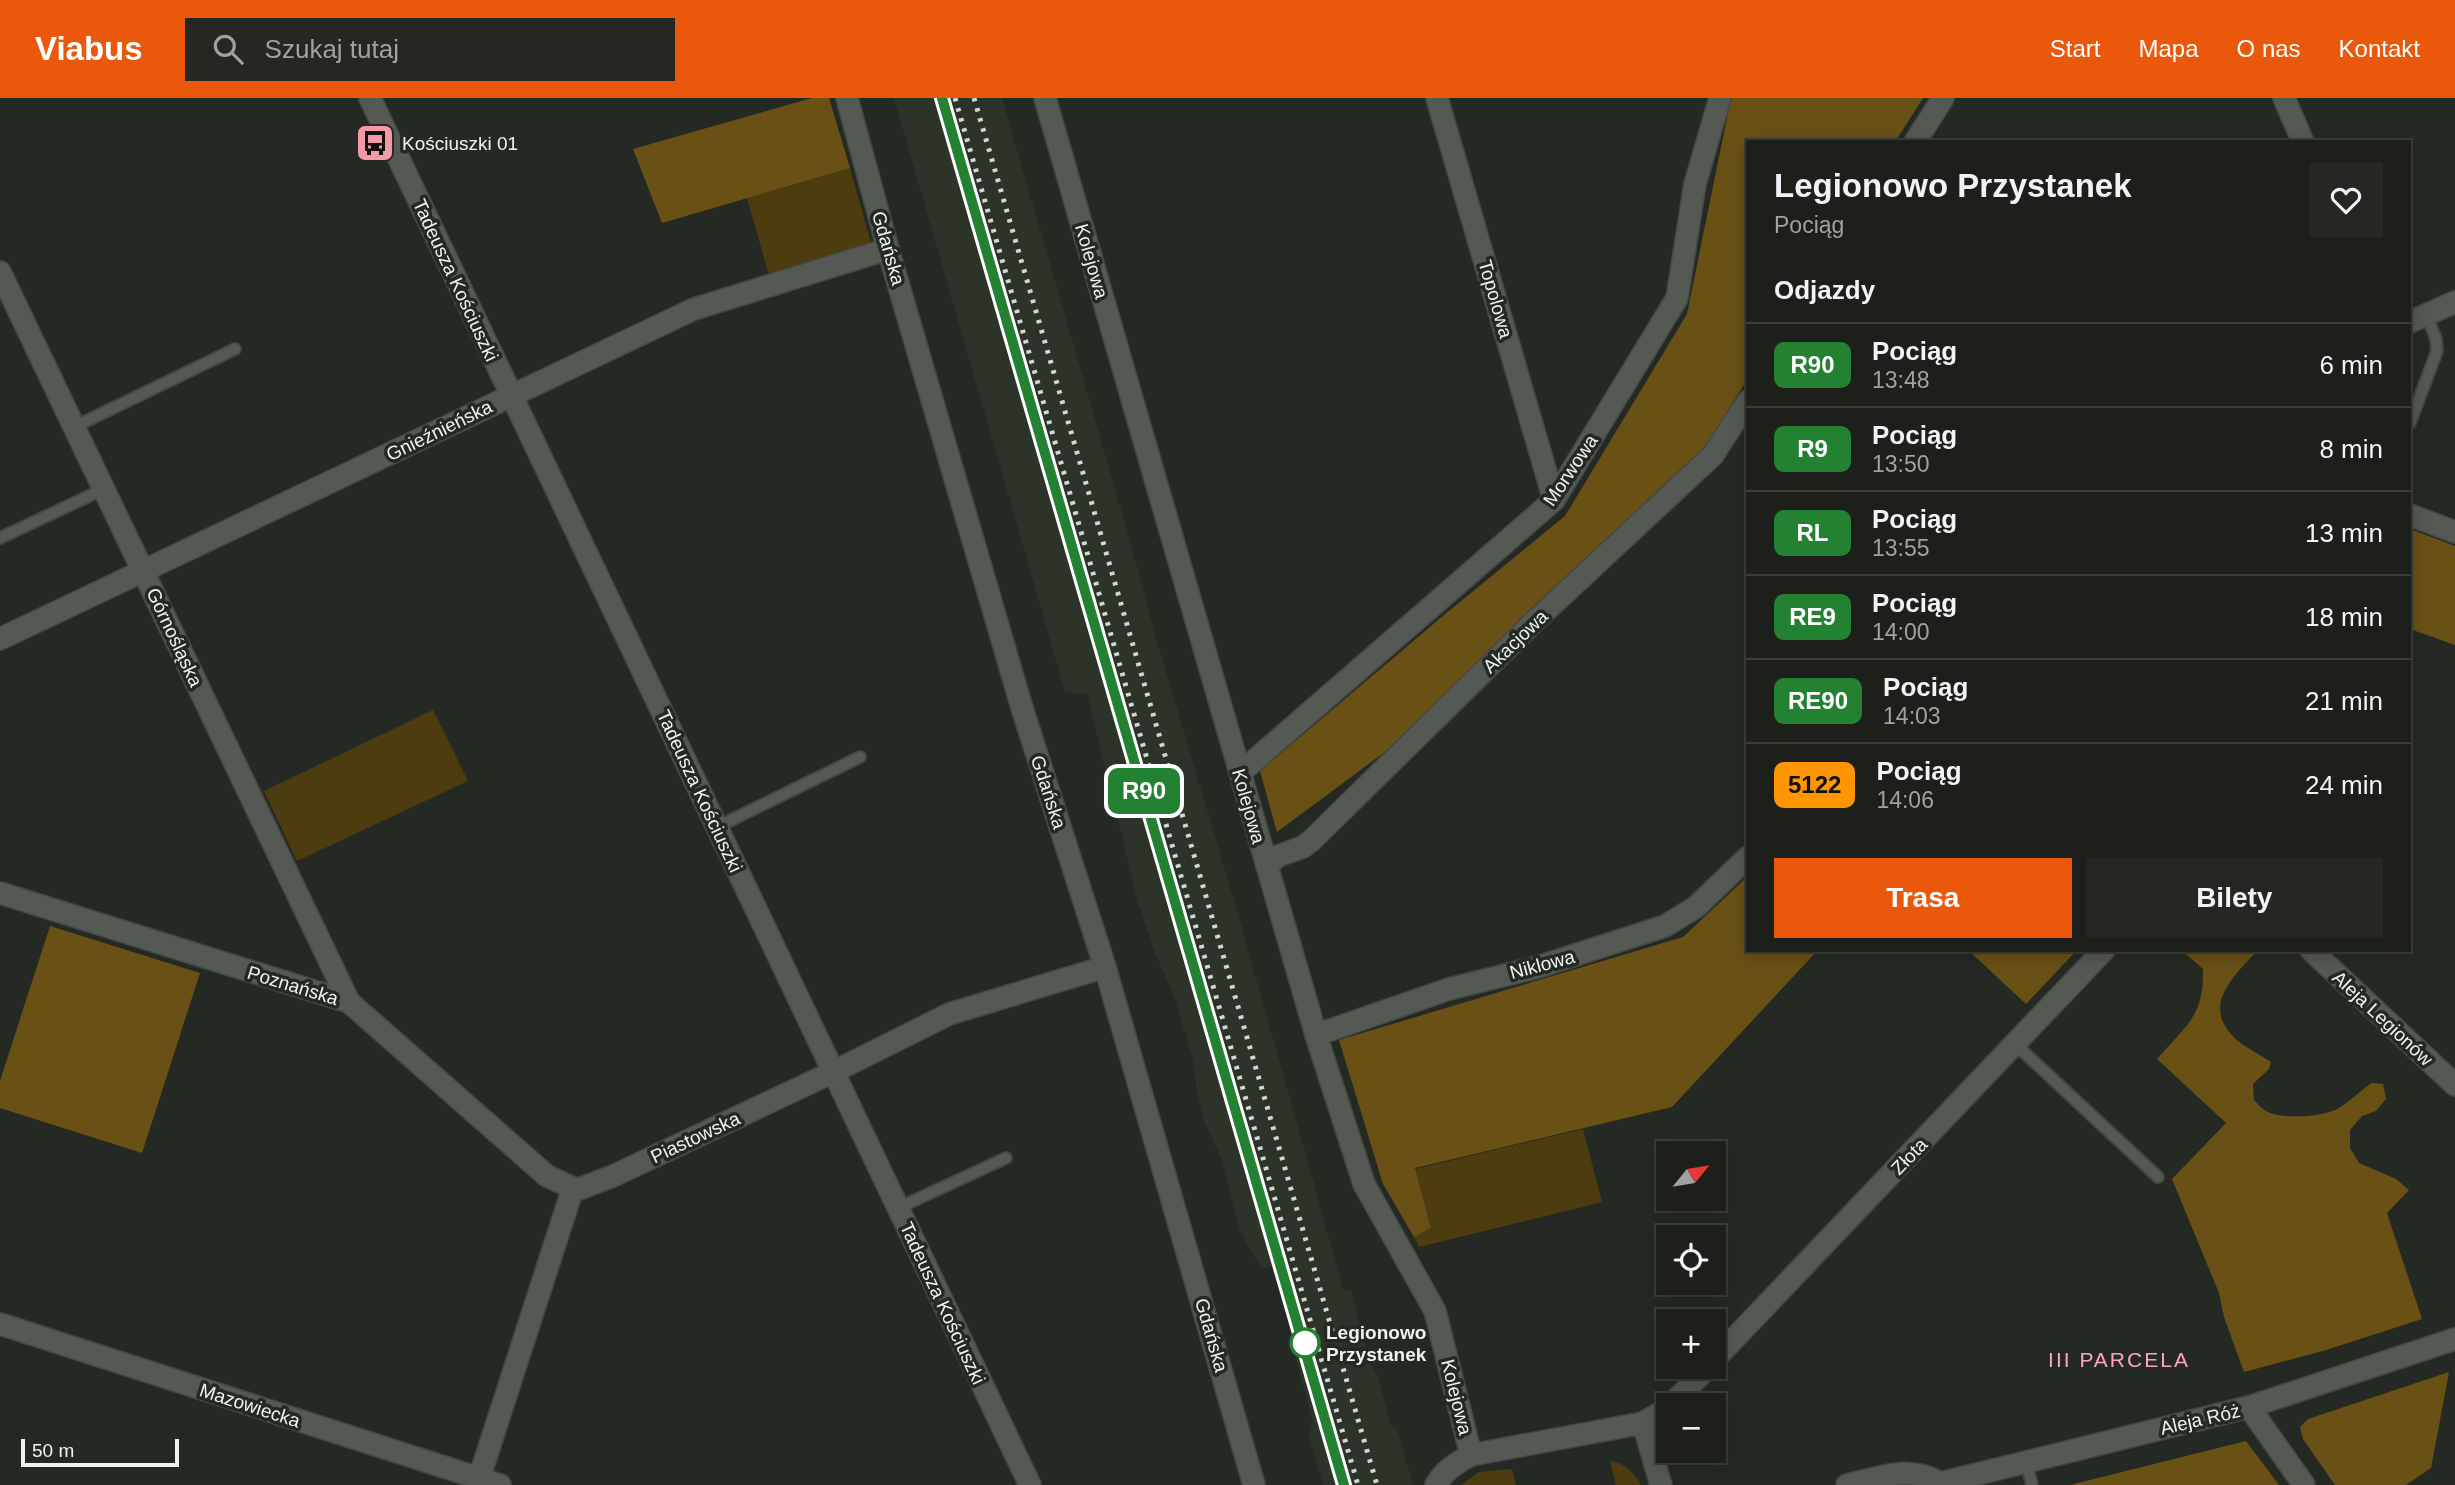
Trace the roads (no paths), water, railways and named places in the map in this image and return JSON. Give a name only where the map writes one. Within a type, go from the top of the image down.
[{"type":"street","name":"Tadeusza Kościuszki","points":[[370,98],[1030,1485]]},
{"type":"street","name":"Gdańska","points":[[847,98],[1022,708],[1105,967],[1154,1156],[1255,1485]]},
{"type":"street","name":"Kolejowa","points":[[1045,98],[1316,1035],[1364,1184],[1434,1311],[1471,1455],[1455,1464],[1436,1485]]},
{"type":"street","name":"Topolowa","points":[[1437,98],[1554,500]]},
{"type":"street","name":"Morwowa","points":[[1240,773],[1554,500],[1677,298],[1695,184],[1720,98]]},
{"type":"street","points":[[1916,140],[1943,98]]},
{"type":"street","points":[[2284,98],[2302,140]]},
{"type":"street","name":"Gnieźnieńska","points":[[0,639],[694,309],[888,248]]},
{"type":"street","name":"Górnośląska","points":[[0,272],[349,1002]]},
{"type":"street","points":[[2418,318],[2455,302]]},
{"type":"street","name":"Akacjowa","points":[[1267,866],[1278,856],[1303,847],[1312,840],[1537,619],[1713,455],[1746,404]]},
{"type":"street","points":[[2411,515],[2455,532]]},
{"type":"street","name":"Niklowa","points":[[1316,1035],[1449,989],[1550,963],[1665,926],[1696,907],[1746,860]]},
{"type":"street","name":"Poznańska","points":[[0,892],[349,1002],[547,1176],[572,1188]]},
{"type":"street","name":"Złota","points":[[1726,1347],[2102,952]]},
{"type":"street","name":"Aleja Legionów","points":[[2313,952],[2455,1085]]},
{"type":"street","name":"Piastowska","points":[[572,1188],[579,1189],[613,1176],[949,1014],[1105,967]]},
{"type":"street","points":[[478,1482],[572,1188]]},
{"type":"street","name":"Mazowiecka","points":[[0,1324],[478,1482],[500,1485]]},
{"type":"street","name":"Aleja Róż","points":[[1847,1485],[1909,1472],[1928,1476],[1937,1484],[2249,1407],[2455,1339]]},
{"type":"street","points":[[1683,1393],[1696,1379]]},
{"type":"street","points":[[2249,1407],[2304,1485]]},
{"type":"street","points":[[1471,1455],[1643,1423],[1656,1415]]},
{"type":"street","points":[[1643,1423],[1661,1485]]},
{"type":"lane","points":[[2411,420],[2437,351],[2437,339],[2418,318]]},
{"type":"lane","points":[[74,427],[235,349]]},
{"type":"lane","points":[[0,538],[104,489]]},
{"type":"lane","points":[[717,827],[860,757]]},
{"type":"lane","points":[[2015,1044],[2158,1177]]},
{"type":"lane","points":[[898,1208],[1006,1158]]},
{"type":"lane","points":[[2026,1462],[2032,1485]]},
{"type":"railway","points":[[942,98],[1345,1485]]},
{"type":"railway","points":[[955,98],[1358,1485]]},
{"type":"railway","points":[[974,98],[1377,1485]]},
{"type":"train","name":"R90","points":[[942,98],[1344,1485]]},
{"type":"place","name":"Kościuszki 01","points":[[375,143]]},
{"type":"place","name":"Legionowo Przystanek","points":[[1305,1343]]},
{"type":"district","name":"III PARCELA","points":[[2119,1360]]}]
